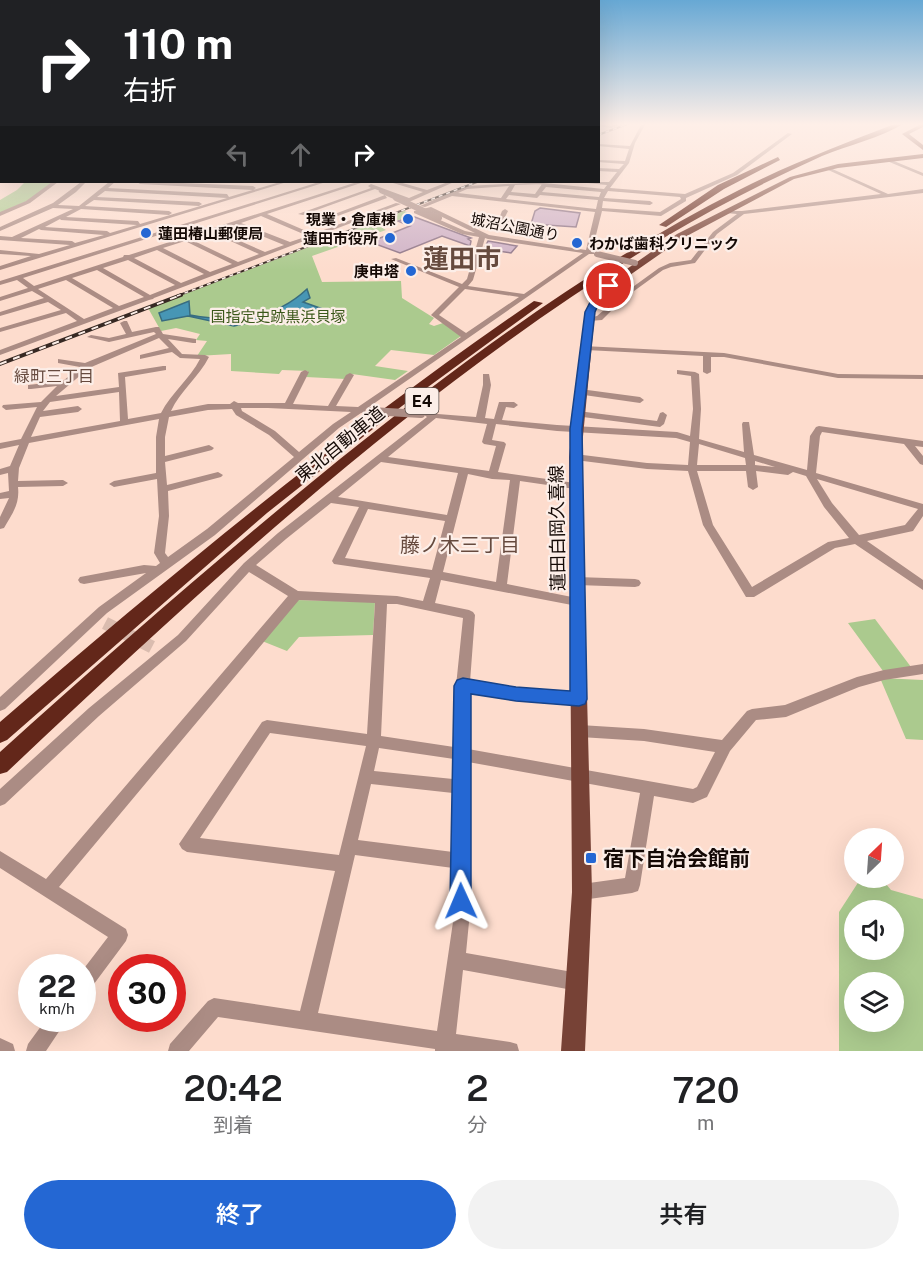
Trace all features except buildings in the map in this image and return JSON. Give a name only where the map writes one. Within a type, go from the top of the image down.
[{"type":"highway","points":[[738,178],[745,172]]},
{"type":"highway","points":[[660,227],[683,210],[751,172]]},
{"type":"highway","name":"東北自動車道","points":[[0,734],[95,650],[341,446],[498,330],[621,249],[767,172]]},
{"type":"highway","name":"東北自動車道","points":[[0,765],[253,539],[368,443],[504,340],[602,272],[716,205],[783,172]]},
{"type":"main road","name":"蓮田白岡久喜線","points":[[573,1051],[582,892],[575,457],[580,393],[592,304],[601,293],[638,263],[670,243],[783,182],[815,172]]},
{"type":"street","points":[[0,705],[103,610],[212,532],[299,457],[359,410],[524,296],[592,253],[601,199],[606,188],[620,172]]},
{"type":"street","points":[[508,192],[537,196],[544,185],[555,184],[683,197],[738,172]]},
{"type":"street","points":[[837,172],[887,195]]},
{"type":"street","points":[[0,214],[33,199],[55,183]]},
{"type":"street","points":[[0,229],[52,203],[61,201],[82,183]]},
{"type":"street","points":[[13,239],[80,208],[111,183]]},
{"type":"street","points":[[141,212],[180,183],[261,189]]},
{"type":"street","points":[[0,268],[281,183]]},
{"type":"street","points":[[285,183],[294,190]]},
{"type":"street","points":[[0,283],[319,183]]},
{"type":"street","points":[[0,299],[358,183]]},
{"type":"street","points":[[0,353],[398,204],[363,183]]},
{"type":"street","points":[[397,183],[425,191]]},
{"type":"street","points":[[301,214],[372,188],[409,200],[425,191],[448,183]]},
{"type":"street","points":[[412,210],[466,188],[528,183]]},
{"type":"street","points":[[584,183],[606,188]]},
{"type":"street","points":[[502,201],[513,184]]},
{"type":"street","points":[[105,189],[233,197]]},
{"type":"street","points":[[728,212],[742,213],[923,191]]},
{"type":"street","points":[[539,193],[650,203]]},
{"type":"street","points":[[911,193],[923,201]]},
{"type":"street","points":[[319,221],[383,194]]},
{"type":"street","name":"城沼公園通り","points":[[383,194],[485,237],[592,253],[638,263]]},
{"type":"street","points":[[452,194],[502,201],[661,214],[684,200],[683,197]]},
{"type":"street","points":[[279,196],[296,203]]},
{"type":"street","points":[[94,198],[206,205]]},
{"type":"street","points":[[33,199],[42,199]]},
{"type":"street","points":[[52,203],[80,208],[176,214],[263,253]]},
{"type":"street","points":[[283,207],[334,227]]},
{"type":"street","points":[[431,209],[485,237],[464,233],[416,212],[431,209]]},
{"type":"street","points":[[505,211],[500,220],[516,222]]},
{"type":"street","points":[[589,319],[599,318],[621,298],[661,269],[693,262],[715,233],[742,213]]},
{"type":"street","points":[[261,214],[311,235]]},
{"type":"street","points":[[60,218],[145,224]]},
{"type":"street","points":[[236,223],[288,244]]},
{"type":"street","points":[[459,224],[510,235],[531,241],[532,244]]},
{"type":"street","points":[[38,228],[112,234]]},
{"type":"street","points":[[466,337],[435,315],[464,287],[473,274],[485,237]]},
{"type":"street","points":[[0,238],[80,244],[97,253]]},
{"type":"street","points":[[185,239],[237,264]]},
{"type":"street","points":[[112,248],[182,286]]},
{"type":"street","points":[[158,248],[211,275]]},
{"type":"street","points":[[0,252],[43,255]]},
{"type":"street","points":[[32,258],[49,268]]},
{"type":"street","points":[[394,259],[464,287],[524,296]]},
{"type":"street","points":[[0,260],[22,261]]},
{"type":"street","points":[[99,268],[151,298]]},
{"type":"street","points":[[18,278],[83,322]]},
{"type":"street","points":[[67,278],[119,309]]},
{"type":"street","points":[[0,314],[49,299]]},
{"type":"street","points":[[0,330],[66,311]]},
{"type":"street","points":[[124,323],[130,335]]},
{"type":"street","points":[[91,337],[109,339],[156,329],[172,350],[185,357],[206,357],[201,368],[182,387],[165,413],[161,433],[164,514],[159,553],[162,567]]},
{"type":"street","points":[[0,524],[14,498],[12,477],[14,468],[36,415],[45,402],[65,383],[86,366],[161,335],[193,341]]},
{"type":"street","points":[[0,348],[26,343]]},
{"type":"street","points":[[586,348],[706,354],[724,350],[838,376],[923,376]]},
{"type":"street","points":[[143,357],[172,350]]},
{"type":"street","points":[[706,354],[707,372]]},
{"type":"street","points":[[61,361],[86,366]]},
{"type":"street","points":[[124,421],[121,375],[163,368]]},
{"type":"street","points":[[288,405],[305,372]]},
{"type":"street","points":[[577,421],[696,440],[923,508],[909,528],[832,544],[750,594],[708,525],[692,469],[696,440],[695,374],[680,372]]},
{"type":"street","points":[[331,408],[350,375]]},
{"type":"street","points":[[480,420],[487,385],[486,376]]},
{"type":"street","points":[[31,387],[65,383]]},
{"type":"street","points":[[6,407],[123,389]]},
{"type":"street","points":[[580,393],[640,400]]},
{"type":"street","points":[[234,404],[240,413],[272,433],[299,457]]},
{"type":"street","points":[[0,446],[165,413],[234,404],[288,405],[421,414],[495,422],[577,421],[660,424],[663,415]]},
{"type":"street","points":[[492,476],[501,444],[487,442],[502,404],[514,405]]},
{"type":"street","points":[[36,415],[78,409]]},
{"type":"street","points":[[0,799],[94,712],[149,669],[182,638],[248,566],[328,499],[434,416]]},
{"type":"street","points":[[746,424],[753,487]]},
{"type":"street","points":[[923,444],[819,429],[815,436],[812,476],[828,505],[855,538],[923,586]]},
{"type":"street","points":[[908,443],[923,462]]},
{"type":"street","points":[[162,460],[208,448]]},
{"type":"street","points":[[575,457],[644,466],[692,469],[750,467],[812,476]]},
{"type":"street","points":[[378,459],[575,486]]},
{"type":"street","points":[[0,472],[14,468]]},
{"type":"street","points":[[428,606],[463,472]]},
{"type":"street","points":[[163,489],[218,475]]},
{"type":"street","points":[[114,484],[162,476]]},
{"type":"street","points":[[501,586],[515,479]]},
{"type":"street","points":[[0,496],[13,489],[63,483]]},
{"type":"street","points":[[328,499],[452,519]]},
{"type":"street","points":[[364,505],[338,561],[437,575],[578,602]]},
{"type":"street","points":[[248,566],[296,596],[381,600],[428,606],[469,615],[463,686],[460,788],[461,921],[458,960],[444,1047]]},
{"type":"street","points":[[84,579],[162,567]]},
{"type":"street","points":[[577,581],[635,583]]},
{"type":"street","points":[[48,888],[296,596]]},
{"type":"street","points":[[307,1020],[374,741],[381,600]]},
{"type":"street","points":[[344,864],[187,844],[267,726],[461,754],[693,796],[702,792],[725,747],[752,715],[786,711],[857,682],[923,669]]},
{"type":"street","points":[[463,686],[516,694],[579,699]]},
{"type":"street","points":[[580,731],[644,735],[725,747]]},
{"type":"street","points":[[365,777],[460,788]]},
{"type":"street","points":[[582,892],[632,885],[648,788]]},
{"type":"street","points":[[348,846],[460,861]]},
{"type":"street","points":[[0,859],[120,935],[96,967]]},
{"type":"street","points":[[458,960],[578,982]]},
{"type":"street","points":[[177,1051],[214,1007],[307,1020],[444,1047],[510,1051]]},
{"type":"street","points":[[35,1051],[48,1032]]},
{"type":"street","points":[[0,1047],[6,1051]]},
{"type":"green space","points":[[24,183],[52,183],[29,200],[0,213],[0,200]]},
{"type":"green space","name":"国指定史跡黒浜貝塚","points":[[404,211],[413,214],[381,227],[386,230],[312,256],[322,282],[401,281],[402,298],[434,318],[429,324],[434,326],[443,323],[461,336],[434,355],[391,350],[375,366],[408,371],[395,380],[352,374],[345,379],[306,377],[308,371],[282,370],[279,374],[231,371],[231,354],[197,356],[207,341],[196,340],[200,334],[176,328],[161,331],[148,308]]},
{"type":"green space","points":[[296,600],[375,602],[373,635],[299,637],[287,651],[262,641]]},
{"type":"green space","points":[[875,619],[911,667],[883,671],[848,623]]},
{"type":"green space","points":[[880,678],[923,680],[923,740],[906,739]]},
{"type":"green space","points":[[855,888],[889,888],[923,899],[923,1051],[839,1051],[839,912],[844,904],[844,960],[904,960],[904,900],[847,900]]},
{"type":"water","points":[[307,289],[310,298],[303,302],[334,313],[290,313],[234,326],[188,316],[162,321],[159,313],[189,301],[190,315],[222,319],[253,317],[281,307]]},
{"type":"tunnel","points":[[105,623],[152,647]]},
{"type":"railway","points":[[177,296],[474,183]]},
{"type":"railway","points":[[0,364],[181,295]]},
{"type":"place","name":"現業・倉庫棟","points":[[408,219]]},
{"type":"place","name":"蓮田椿山郵便局","points":[[146,233]]},
{"type":"place","name":"蓮田市役所","points":[[390,238]]},
{"type":"place","name":"わかば歯科クリニック","points":[[577,243]]},
{"type":"place","name":"庚申塔","points":[[411,271]]},
{"type":"place","name":"宿下自治会館前","points":[[591,858]]},
{"type":"district","name":"蓮田市","points":[[462,258]]},
{"type":"district","name":"緑町三丁目","points":[[54,376]]},
{"type":"district","name":"藤ノ木三丁目","points":[[460,545]]},
{"type":"route","points":[[461,901],[460,788],[463,686],[516,694],[579,699],[576,429],[590,312],[597,297],[609,286]]}]
